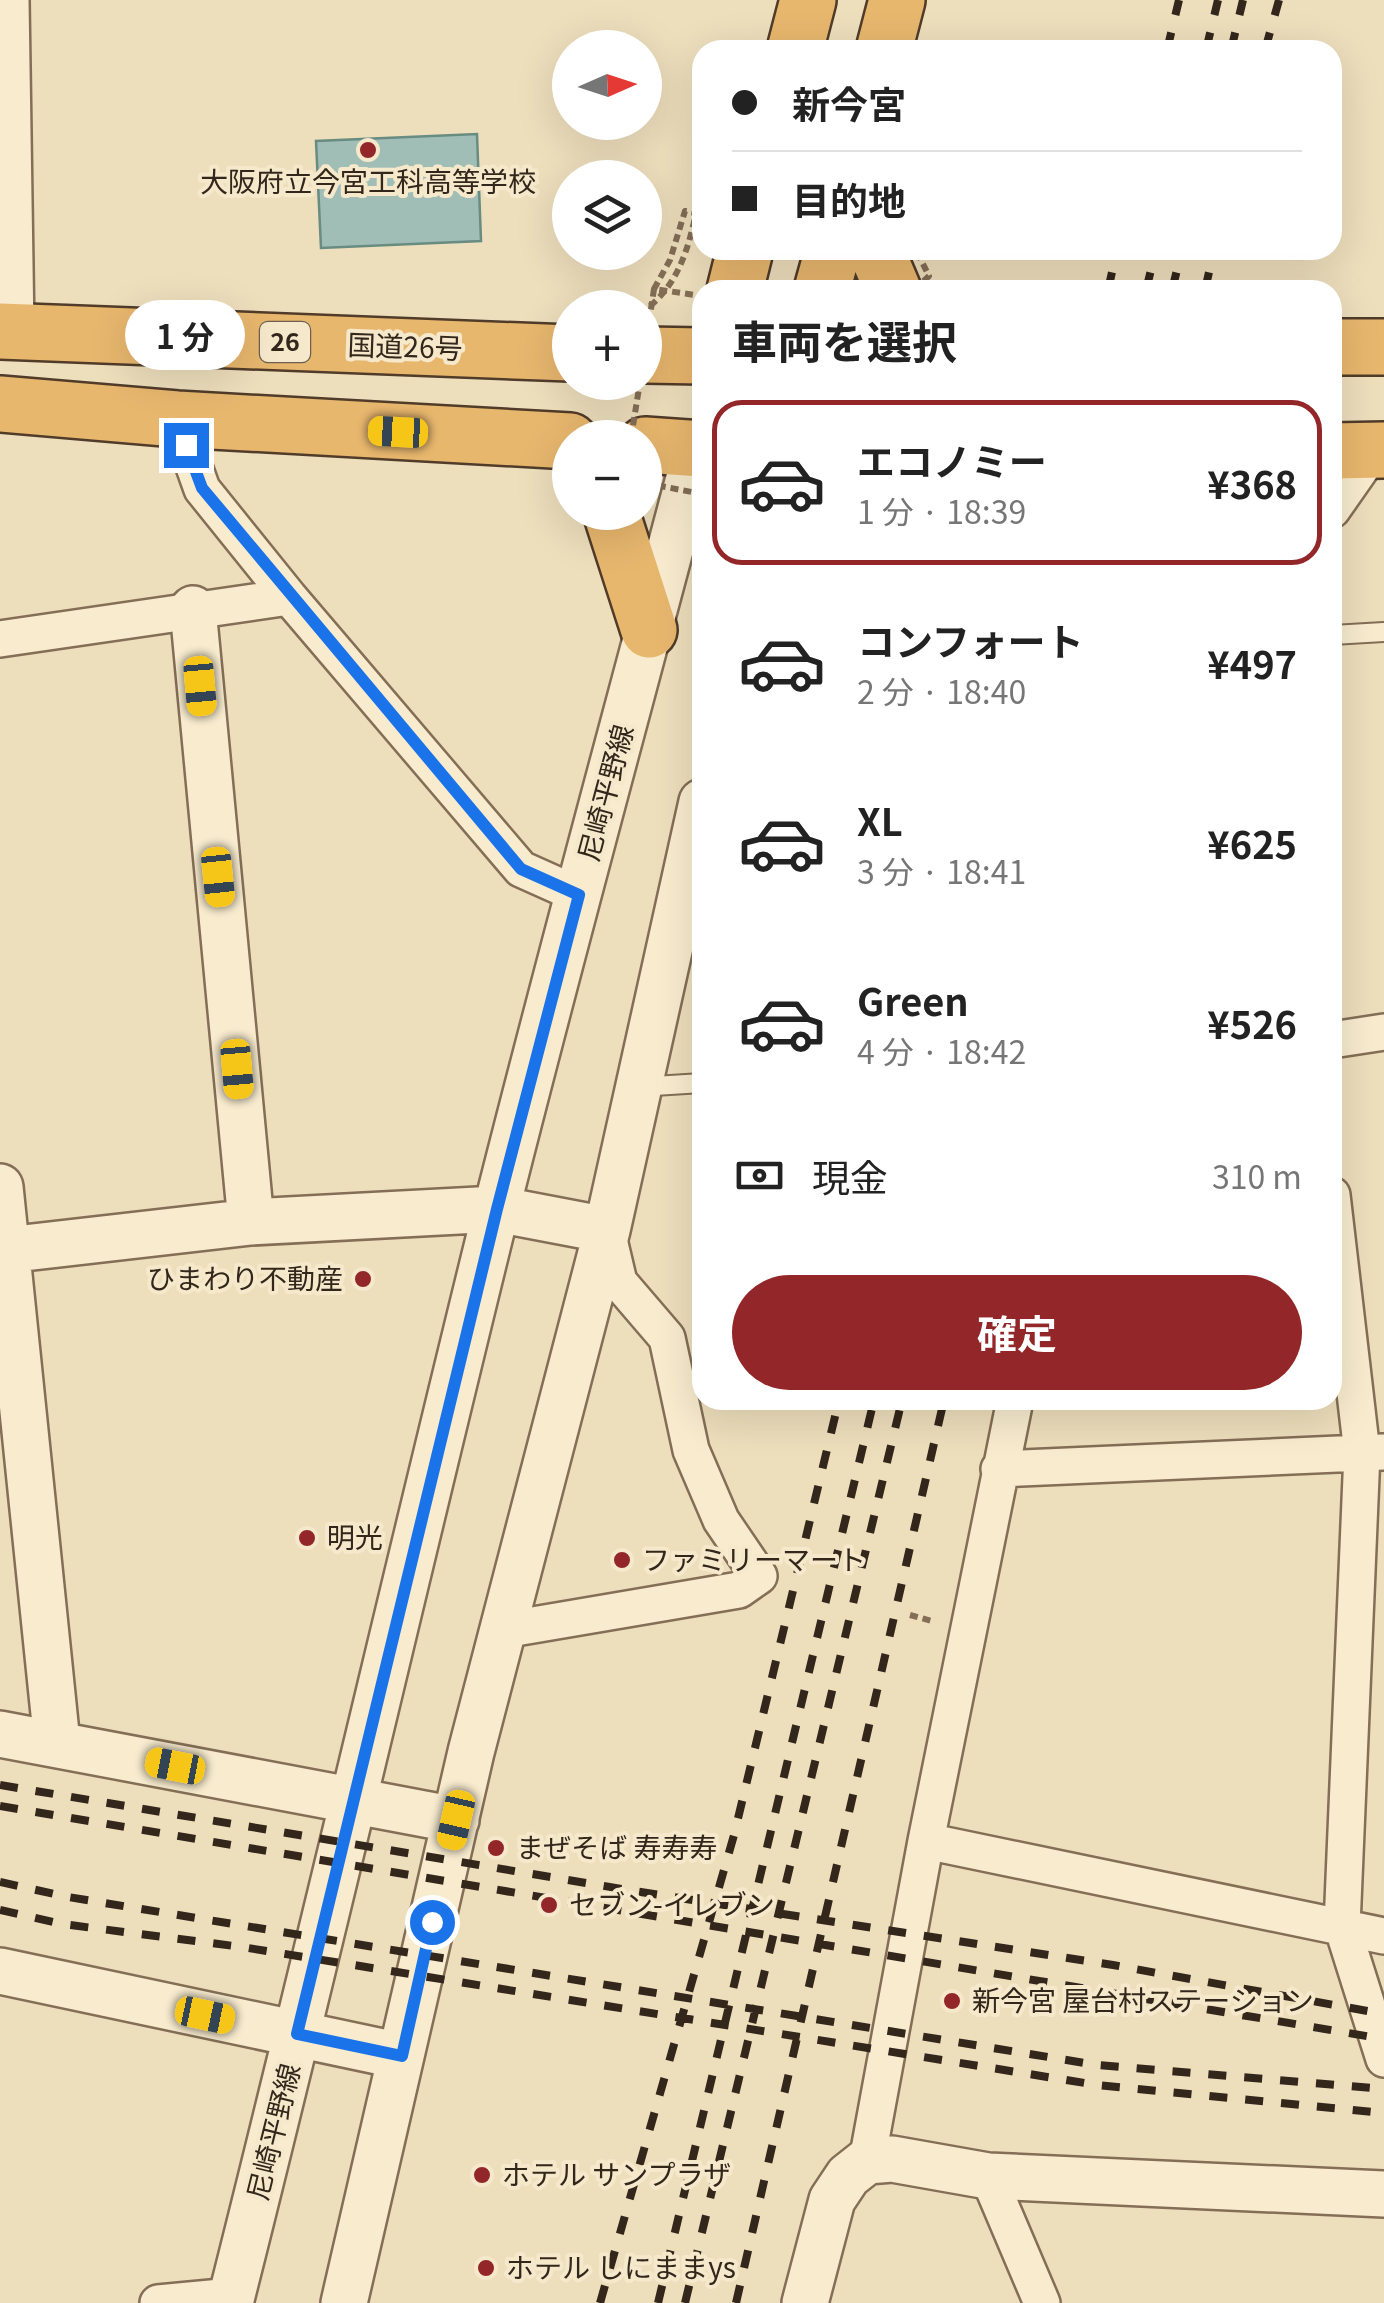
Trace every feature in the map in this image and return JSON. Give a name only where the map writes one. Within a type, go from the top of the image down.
[{"type":"highway","points":[[798,40],[808,0]]},
{"type":"highway","points":[[887,40],[897,0]]},
{"type":"highway","name":"国道26号","points":[[5,332],[552,352]]},
{"type":"highway","points":[[1342,348],[1384,346]]},
{"type":"highway","points":[[662,352],[692,355]]},
{"type":"highway","points":[[0,404],[552,446]]},
{"type":"highway","points":[[618,530],[650,630]]},
{"type":"street","points":[[5,332],[6,0]]},
{"type":"street","points":[[177,419],[202,488],[289,597],[521,869],[579,895]]},
{"type":"street","points":[[1342,492],[1364,451]]},
{"type":"street","name":"尼崎平野線","points":[[231,2300],[497,1209],[650,630],[690,452]]},
{"type":"street","points":[[0,638],[289,597]]},
{"type":"street","points":[[193,609],[251,1222]]},
{"type":"street","points":[[344,2303],[456,1820],[606,1230],[692,847]]},
{"type":"street","points":[[1342,1038],[1384,1032]]},
{"type":"street","points":[[0,1187],[57,1743]]},
{"type":"street","points":[[6,1250],[251,1222],[497,1209],[606,1230]]},
{"type":"street","points":[[504,1630],[739,1590],[759,1576],[720,1520],[691,1450],[667,1338],[618,1282],[606,1230]]},
{"type":"street","points":[[1342,1258],[1373,1452],[1342,1926],[1384,2059]]},
{"type":"street","points":[[867,2161],[926,1841],[1013,1410]]},
{"type":"street","points":[[999,1469],[1373,1452]]},
{"type":"street","points":[[0,1734],[456,1820]]},
{"type":"street","points":[[926,1841],[1384,1936]]},
{"type":"street","points":[[0,1971],[402,2056]]},
{"type":"street","points":[[805,2303],[832,2200],[848,2176],[867,2161],[892,2159],[988,2176],[1384,2194]]},
{"type":"street","points":[[988,2176],[1042,2303]]},
{"type":"street","points":[[158,2303],[231,2300]]},
{"type":"lane","points":[[1342,634],[1384,632]]},
{"type":"lane","points":[[638,1088],[692,1084]]},
{"type":"path","points":[[692,212],[685,211],[670,260],[654,289],[692,295]]},
{"type":"path","points":[[662,295],[670,289],[692,225]]},
{"type":"path","points":[[662,471],[690,452]]},
{"type":"water","points":[[477,134],[481,241],[321,248],[316,141]]},
{"type":"railway","points":[[1169,40],[1179,0]]},
{"type":"railway","points":[[1208,40],[1218,0]]},
{"type":"railway","points":[[1233,40],[1243,0]]},
{"type":"railway","points":[[1268,40],[1279,0]]},
{"type":"railway","points":[[1110,280],[1115,260]]},
{"type":"railway","points":[[1148,280],[1154,260]]},
{"type":"railway","points":[[1174,280],[1180,260]]},
{"type":"railway","points":[[1207,280],[1212,260]]},
{"type":"railway","points":[[600,2303],[734,1835],[837,1410]]},
{"type":"railway","points":[[658,2303],[872,1410]]},
{"type":"railway","points":[[685,2303],[900,1410]]},
{"type":"railway","points":[[736,2303],[942,1410]]},
{"type":"railway","points":[[0,1785],[634,1891],[1113,1965],[1384,2014]]},
{"type":"railway","points":[[0,1806],[1384,2039]]},
{"type":"railway","points":[[0,1882],[68,1897],[1097,2065],[1384,2089]]},
{"type":"railway","points":[[0,1910],[62,1924],[242,1947],[1097,2085],[1384,2113]]},
{"type":"place","name":"大阪府立今宮工科高等学校","points":[[368,150]]},
{"type":"place","name":"ひまわり不動産","points":[[363,1279]]},
{"type":"place","name":"明光","points":[[307,1538]]},
{"type":"place","name":"ファミリーマート","points":[[622,1560]]},
{"type":"place","name":"まぜそば 寿寿寿","points":[[496,1848]]},
{"type":"place","name":"セブン-イレブン","points":[[549,1905]]},
{"type":"place","name":"新今宮 屋台村ステーション","points":[[952,2001]]},
{"type":"place","name":"ホテル サンプラザ","points":[[482,2175]]},
{"type":"place","name":"ホテル しにままys","points":[[486,2268]]},
{"type":"route","points":[[186,445],[202,488],[289,597],[521,869],[579,895],[497,1209],[297,2034],[402,2056],[432,1922]]}]
